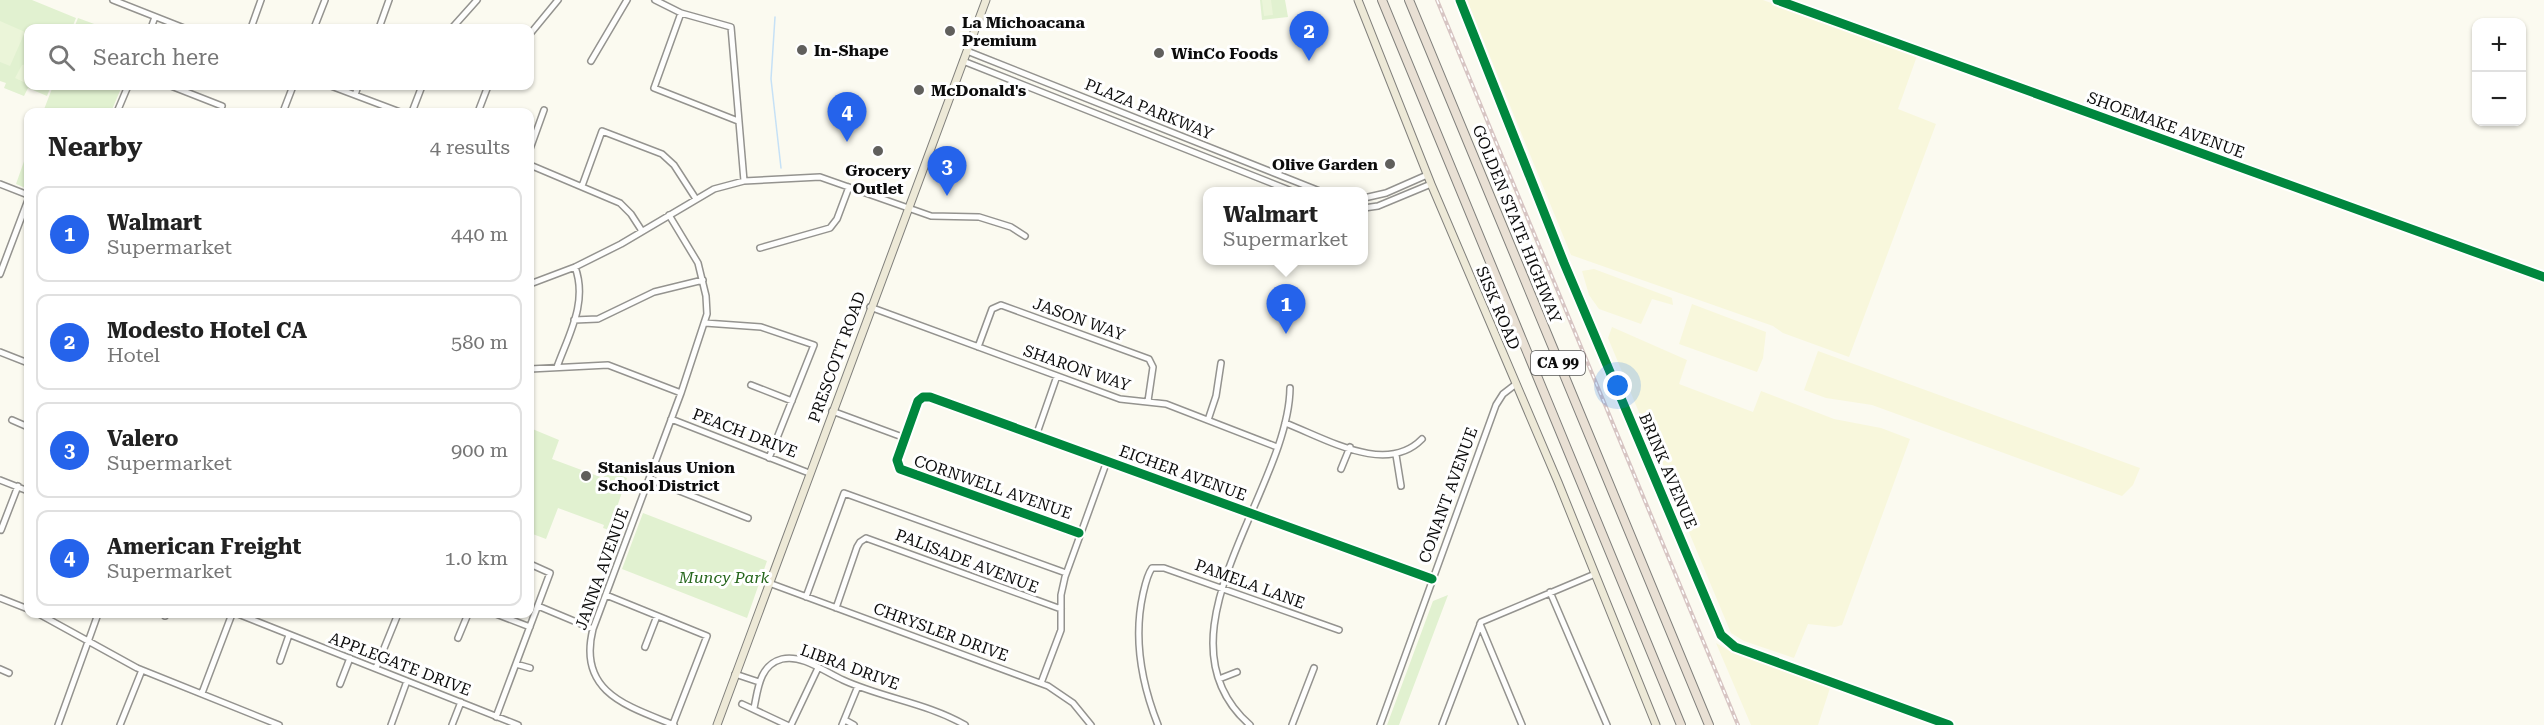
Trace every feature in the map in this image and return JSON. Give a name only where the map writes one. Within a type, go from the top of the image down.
[{"type":"highway","name":"CA 99","points":[[1382,0],[1681,725]]},
{"type":"highway","name":"GOLDEN STATE HIGHWAY","points":[[1409,0],[1708,725]]},
{"type":"main road","name":"PRESCOTT ROAD","points":[[717,725],[870,307],[986,0]]},
{"type":"main road","name":"SISK ROAD","points":[[1358,0],[1431,184],[1656,725]]},
{"type":"street","points":[[113,0],[173,24]]},
{"type":"street","points":[[252,24],[261,0]]},
{"type":"street","points":[[316,24],[325,0]]},
{"type":"street","points":[[380,24],[389,0]]},
{"type":"street","points":[[456,24],[477,0]]},
{"type":"street","points":[[534,29],[558,0]]},
{"type":"street","points":[[591,61],[627,0]]},
{"type":"street","points":[[655,0],[681,13],[731,27],[744,181]]},
{"type":"street","name":"BRINK AVENUE","points":[[1460,0],[1569,273],[1721,635],[1736,647],[1949,725]]},
{"type":"street","name":"SHOEMAKE AVENUE","points":[[1777,0],[2544,277]]},
{"type":"street","points":[[681,13],[654,88],[738,121]]},
{"type":"street","points":[[152,24],[155,17]]},
{"type":"street","name":"PLAZA PARKWAY","points":[[967,51],[1309,187]]},
{"type":"street","name":"PLAZA PARKWAY","points":[[963,61],[1281,187]]},
{"type":"street","points":[[119,108],[126,90]]},
{"type":"street","points":[[181,90],[222,106],[221,108]]},
{"type":"street","points":[[285,108],[291,90]]},
{"type":"street","points":[[342,90],[389,108]]},
{"type":"street","points":[[355,95],[357,90]]},
{"type":"street","points":[[414,108],[420,90]]},
{"type":"street","points":[[480,108],[486,90]]},
{"type":"street","points":[[534,138],[544,110]]},
{"type":"street","points":[[582,186],[602,131],[662,154],[674,165],[696,200]]},
{"type":"street","points":[[534,167],[620,203],[631,214],[642,231]]},
{"type":"street","points":[[1368,197],[1386,193],[1428,175]]},
{"type":"street","points":[[534,282],[575,267],[722,186],[744,181],[810,176],[940,218],[979,217],[1016,229],[1025,236]]},
{"type":"street","points":[[0,184],[24,195]]},
{"type":"street","points":[[1368,207],[1388,202],[1431,184]]},
{"type":"street","points":[[760,248],[830,228],[837,219],[849,187]]},
{"type":"street","points":[[0,274],[24,208]]},
{"type":"street","name":"JANNA AVENUE","points":[[669,215],[698,263],[707,305],[705,323],[593,628],[590,647],[592,665],[604,689],[624,704],[674,725]]},
{"type":"street","points":[[557,367],[581,294],[575,267]]},
{"type":"street","points":[[574,320],[598,319],[654,292],[703,280]]},
{"type":"street","name":"JASON WAY","points":[[978,347],[990,314],[995,306],[1001,306],[1147,358],[1152,363],[1148,401]]},
{"type":"street","name":"SHARON WAY","points":[[870,307],[1120,399],[1166,404],[1277,447]]},
{"type":"street","points":[[705,323],[761,327],[814,345],[769,458]]},
{"type":"street","points":[[0,352],[24,361]]},
{"type":"street","points":[[1208,420],[1216,396],[1221,363]]},
{"type":"street","points":[[534,369],[608,365],[681,393]]},
{"type":"street","points":[[1036,436],[1057,376]]},
{"type":"street","name":"CONANT AVENUE","points":[[1380,725],[1496,405],[1503,394],[1516,384]]},
{"type":"street","points":[[751,385],[792,401]]},
{"type":"street","points":[[1245,724],[1219,680],[1213,655],[1212,633],[1223,589],[1285,423],[1290,388]]},
{"type":"street","name":"EICHER AVENUE","points":[[905,438],[915,406],[923,397],[930,397],[1432,579]]},
{"type":"street","points":[[832,411],[905,438]]},
{"type":"street","name":"PEACH DRIVE","points":[[671,419],[809,473]]},
{"type":"street","points":[[12,420],[24,425]]},
{"type":"street","points":[[1285,423],[1376,456],[1395,455],[1410,449],[1422,439]]},
{"type":"street","name":"CORNWELL AVENUE","points":[[905,438],[897,460],[898,467],[904,472],[1079,533]]},
{"type":"street","points":[[1341,469],[1350,447]]},
{"type":"street","points":[[1395,455],[1401,486]]},
{"type":"street","points":[[1041,683],[1061,630],[1061,609],[1066,573],[1107,461]]},
{"type":"street","points":[[649,479],[748,518]]},
{"type":"street","points":[[0,480],[24,489]]},
{"type":"street","points":[[1,530],[18,486]]},
{"type":"street","points":[[806,597],[844,493],[1066,573]]},
{"type":"street","name":"PALISADE AVENUE","points":[[836,608],[857,547],[864,539],[1061,609]]},
{"type":"street","points":[[534,566],[550,573],[534,616]]},
{"type":"street","name":"PAMELA LANE","points":[[1158,725],[1142,676],[1138,644],[1141,603],[1152,568],[1159,566],[1339,630]]},
{"type":"street","points":[[1442,725],[1480,624],[1595,574]]},
{"type":"street","name":"CHRYSLER DRIVE","points":[[769,583],[1041,683],[1064,695],[1091,725]]},
{"type":"street","points":[[1550,592],[1607,725]]},
{"type":"street","points":[[606,595],[706,636],[674,725]]},
{"type":"street","points":[[0,598],[24,607]]},
{"type":"street","points":[[538,606],[593,628]]},
{"type":"street","points":[[645,647],[657,616]]},
{"type":"street","points":[[47,618],[142,670],[279,725]]},
{"type":"street","points":[[58,725],[97,618]]},
{"type":"street","points":[[202,693],[230,618]]},
{"type":"street","name":"APPLEGATE DRIVE","points":[[248,618],[518,725]]},
{"type":"street","points":[[376,668],[396,618]]},
{"type":"street","points":[[458,638],[466,618]]},
{"type":"street","points":[[506,618],[530,627]]},
{"type":"street","points":[[496,717],[533,618]]},
{"type":"street","points":[[1480,624],[1522,725]]},
{"type":"street","points":[[280,661],[289,635]]},
{"type":"street","points":[[340,684],[350,658]]},
{"type":"street","name":"LIBRA DRIVE","points":[[754,708],[759,682],[764,672],[772,664],[788,659],[818,668],[858,686],[949,716],[964,725]]},
{"type":"street","points":[[516,664],[530,668]]},
{"type":"street","points":[[742,704],[789,725],[818,668]]},
{"type":"street","points":[[1292,725],[1314,668]]},
{"type":"street","points":[[0,669],[9,673]]},
{"type":"street","points":[[128,725],[121,724],[142,670]]},
{"type":"street","points":[[1219,680],[1237,672]]},
{"type":"street","points":[[735,674],[759,682]]},
{"type":"street","points":[[391,725],[407,681]]},
{"type":"street","points":[[854,725],[843,722],[858,686]]},
{"type":"street","points":[[452,725],[461,702]]},
{"type":"green space","points":[[0,0],[32,0],[76,18],[74,24],[24,24],[24,90],[27,90],[24,96],[4,88],[6,83],[0,81]]},
{"type":"green space","points":[[1260,0],[1285,0],[1288,17],[1262,20]]},
{"type":"green space","points":[[1262,0],[1271,0],[1273,15],[1264,16]]},
{"type":"green space","points":[[1467,0],[1763,0],[1917,56],[1898,109],[1936,124],[1849,357],[1783,333],[1773,326],[1571,255]]},
{"type":"green space","points":[[78,18],[94,24],[76,24]]},
{"type":"green space","points":[[0,21],[24,32],[24,34],[10,66],[0,62]]},
{"type":"green space","points":[[24,65],[24,82],[15,78]]},
{"type":"green space","points":[[33,90],[49,90],[47,96]]},
{"type":"green space","points":[[51,90],[120,90],[113,108],[45,108]]},
{"type":"green space","points":[[24,161],[24,187],[16,184]]},
{"type":"green space","points":[[1594,269],[1672,298],[1673,305],[1652,299],[1641,324],[1599,309],[1589,295],[1582,271]]},
{"type":"green space","points":[[1692,304],[1766,332],[1763,358],[1757,372],[1679,344]]},
{"type":"green space","points":[[1612,327],[1687,360],[1679,384],[1753,412],[1761,391],[1834,419],[1881,428],[1910,439],[1842,625],[1835,627],[1808,624],[1794,658],[1744,641],[1731,633],[1608,338]]},
{"type":"green space","points":[[1818,351],[2140,468],[2133,485],[2122,496],[1872,405],[1826,398],[1804,390]]},
{"type":"green space","points":[[534,430],[559,440],[552,459],[603,478],[609,471],[627,478],[609,530],[603,528],[604,525],[558,508],[546,539],[534,534]]},
{"type":"green space","name":"Muncy Park","points":[[643,513],[767,561],[747,618],[622,569]]},
{"type":"green space","points":[[1448,595],[1399,725],[1387,725],[1433,601]]},
{"type":"green space","points":[[1716,643],[1733,653],[1830,688],[1818,725],[1751,725]]},
{"type":"waterway","points":[[775,17],[771,79],[781,168]]},
{"type":"railway","points":[[1437,0],[1738,725]]},
{"type":"cycle path","points":[[1460,0],[1564,263],[1721,635],[1735,647],[1949,725]]},
{"type":"cycle path","points":[[1777,0],[2544,277]]},
{"type":"cycle path","points":[[1079,533],[900,469],[897,460],[918,401],[923,397],[930,397],[1432,579]]},
{"type":"place","name":"La Michoacana Premium","points":[[950,31]]},
{"type":"place","name":"In-Shape","points":[[802,50]]},
{"type":"place","name":"WinCo Foods","points":[[1159,53]]},
{"type":"place","name":"Modesto Hotel CA","points":[[1309,61]]},
{"type":"place","name":"McDonald's","points":[[919,90]]},
{"type":"place","name":"American Freight","points":[[847,142]]},
{"type":"place","name":"Grocery Outlet","points":[[878,151]]},
{"type":"place","name":"Olive Garden","points":[[1390,164]]},
{"type":"place","name":"Valero","points":[[947,196]]},
{"type":"place","name":"Walmart","points":[[1286,334]]},
{"type":"place","name":"Stanislaus Union School District","points":[[586,476]]}]
